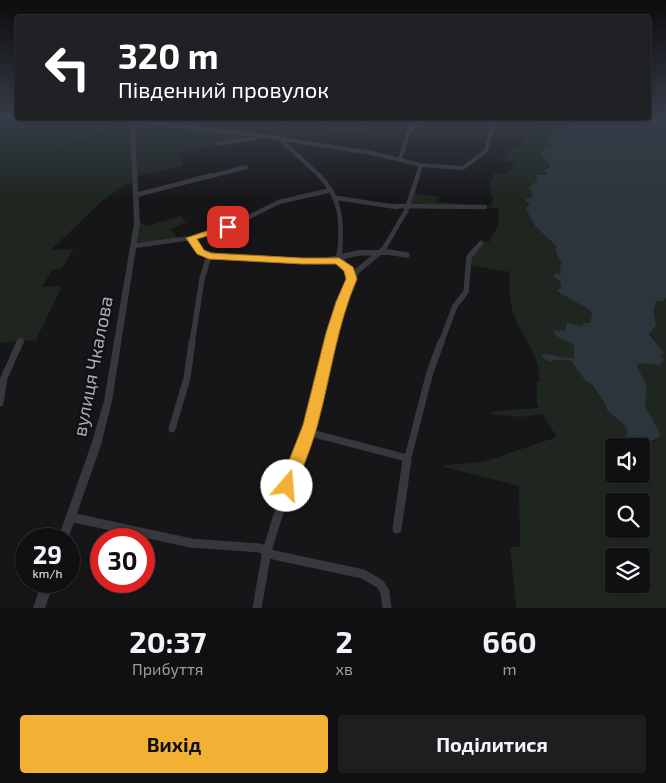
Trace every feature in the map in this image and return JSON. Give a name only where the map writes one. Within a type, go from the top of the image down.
[{"type":"street","name":"вулиця Чкалова","points":[[66,528],[105,415],[137,224],[133,145]]},
{"type":"street","points":[[286,145],[313,169],[337,198],[340,212],[338,257],[349,269],[352,279]]},
{"type":"street","points":[[320,145],[400,159],[421,165],[463,168],[473,163],[486,151],[488,145]]},
{"type":"street","points":[[400,159],[405,145]]},
{"type":"street","points":[[257,608],[267,551],[296,458],[308,432],[341,302],[352,279],[361,267],[382,252],[407,208],[421,165]]},
{"type":"street","points":[[136,195],[246,167]]},
{"type":"street","points":[[133,246],[191,238],[240,222],[274,204],[331,190]]},
{"type":"street","points":[[337,198],[407,208],[485,207]]},
{"type":"street","points":[[191,238],[200,252],[209,256],[330,261],[345,264]]},
{"type":"street","points":[[397,530],[407,458],[430,372],[455,306],[466,292],[469,257],[481,242]]},
{"type":"street","points":[[330,261],[338,257],[382,252],[406,255]]},
{"type":"street","points":[[172,428],[187,378],[202,279],[209,256]]},
{"type":"street","points":[[0,403],[4,378],[22,341]]},
{"type":"street","points":[[308,432],[407,458]]},
{"type":"street","points":[[70,517],[192,543],[260,548],[274,555],[350,570],[375,580],[385,592],[387,608]]},
{"type":"street","points":[[38,608],[44,593]]},
{"type":"shaded area","points":[[0,145],[73,145],[41,161],[75,145],[131,145],[134,183],[126,184],[101,202],[51,250],[74,249],[61,269],[52,270],[42,287],[62,286],[36,340],[0,343]]},
{"type":"shaded area","points":[[134,145],[215,145],[178,153],[183,166],[137,176],[135,160],[138,159],[135,158]]},
{"type":"shaded area","points":[[551,145],[666,145],[666,298],[664,301],[657,301],[655,304],[656,325],[649,334],[665,353],[661,356],[664,360],[659,365],[639,363],[637,367],[647,385],[645,406],[660,433],[660,436],[650,443],[650,438],[630,438],[625,436],[628,433],[626,427],[607,410],[603,400],[571,361],[555,360],[549,362],[542,357],[542,355],[549,354],[574,358],[574,345],[556,336],[553,331],[565,330],[567,323],[582,326],[584,323],[590,323],[592,313],[558,292],[558,289],[561,288],[561,283],[553,276],[555,273],[561,274],[560,266],[562,264],[555,250],[557,247],[535,226],[525,208],[530,205],[524,200],[533,196],[529,187],[537,181],[536,175],[547,175],[543,171],[551,166],[540,154],[545,147]]},
{"type":"shaded area","points":[[551,146],[540,154],[551,166],[548,166],[543,172],[547,175],[536,175],[537,181],[530,187],[534,194],[524,201],[530,205],[525,208],[534,225],[557,247],[555,250],[562,264],[561,274],[556,273],[553,276],[561,283],[561,288],[558,289],[558,292],[589,309],[592,313],[590,323],[584,323],[583,326],[569,323],[562,332],[553,331],[556,336],[574,345],[574,358],[559,358],[548,354],[551,362],[555,360],[571,361],[603,400],[606,409],[627,428],[628,433],[625,436],[630,438],[605,438],[605,483],[650,483],[650,443],[654,442],[660,433],[645,406],[647,385],[637,367],[639,362],[659,365],[661,356],[665,353],[649,332],[656,325],[655,304],[657,301],[665,300],[666,298],[666,608],[516,608],[510,547],[520,547],[519,486],[444,467],[444,465],[483,462],[557,437],[542,414],[521,417],[489,414],[495,411],[539,408],[537,403],[537,382],[540,381],[538,364],[517,323],[511,305],[509,292],[510,272],[469,265],[472,253],[483,242],[489,242],[499,224],[498,209],[487,207],[492,203],[493,197],[491,197],[490,185],[494,173],[505,175],[515,164],[501,159],[514,147]]},
{"type":"shaded area","points":[[413,193],[440,197],[437,202],[467,205],[410,205]]},
{"type":"shaded area","points":[[181,216],[186,223],[170,229],[180,240],[137,244],[139,223],[147,226]]},
{"type":"route","points":[[228,227],[191,238],[200,252],[209,256],[320,262],[339,261],[349,269],[352,279],[341,302],[332,333],[308,432],[299,448],[287,486]]}]
